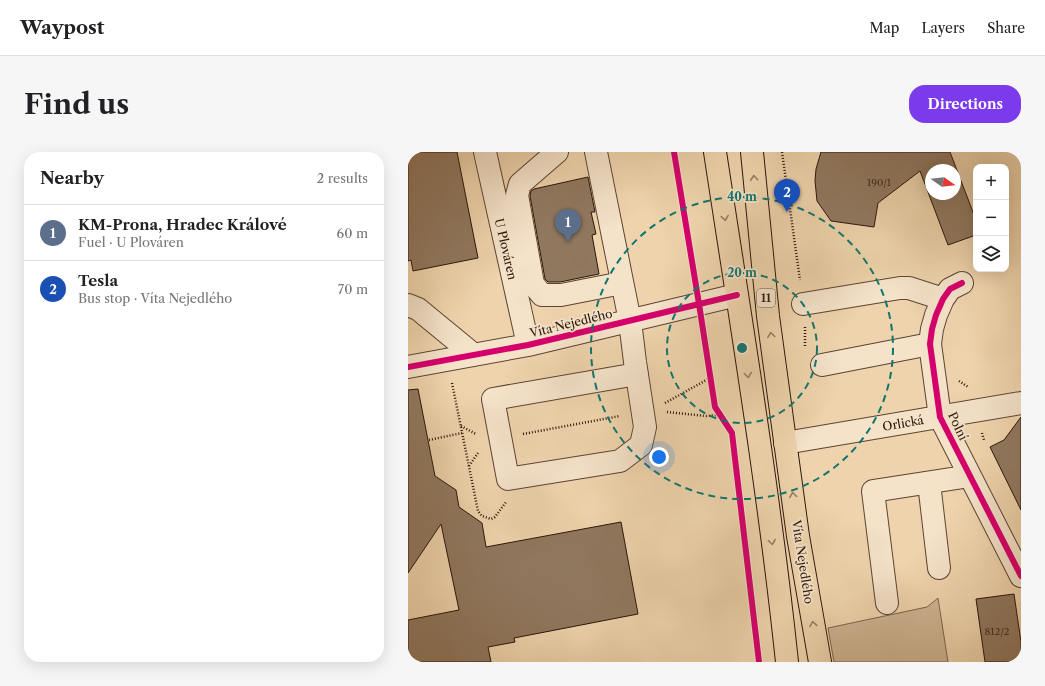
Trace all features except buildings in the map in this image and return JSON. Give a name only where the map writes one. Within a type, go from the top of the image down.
[{"type":"main road","name":"11","points":[[715,152],[737,295],[776,572],[787,662]]},
{"type":"main road","name":"Víta Nejedlého","points":[[752,152],[766,301],[798,536],[820,662]]},
{"type":"street","name":"U Plováren","points":[[485,152],[528,345]]},
{"type":"street","points":[[556,152],[520,184],[517,195],[533,284],[542,295],[561,295],[622,283]]},
{"type":"street","points":[[596,152],[630,320],[637,374],[647,411],[641,445],[620,461],[508,479],[494,399],[637,374]]},
{"type":"street","name":"Polní","points":[[962,283],[950,289],[943,299],[932,329],[930,344],[940,417],[1021,576]]},
{"type":"street","points":[[803,304],[900,288],[909,288],[943,299]]},
{"type":"street","name":"Víta Nejedlého","points":[[408,366],[528,345],[737,295]]},
{"type":"street","points":[[408,305],[418,309],[474,355]]},
{"type":"street","points":[[822,364],[930,344]]},
{"type":"street","name":"Orlická","points":[[785,443],[1021,402]]},
{"type":"street","points":[[887,603],[873,492],[970,476]]},
{"type":"street","points":[[929,482],[939,568]]},
{"type":"path","points":[[448,359],[478,511],[482,516],[491,519],[501,510],[506,501]]},
{"type":"path","points":[[709,371],[711,386]]},
{"type":"path","points":[[647,411],[710,378]]},
{"type":"path","points":[[715,407],[724,420]]},
{"type":"path","points":[[501,438],[647,411],[706,416],[720,414]]},
{"type":"path","points":[[429,440],[462,433]]},
{"type":"shaded area","points":[[938,598],[948,662],[834,662],[828,628],[927,607]]},
{"type":"cycle path","points":[[674,152],[715,407],[732,433],[759,662]]},
{"type":"cycle path","points":[[962,283],[950,289],[943,299],[932,329],[930,344],[940,417],[1021,576]]},
{"type":"cycle path","points":[[408,367],[528,345],[737,295]]},
{"type":"place","name":"Tesla","points":[[787,212]]},
{"type":"place","name":"KM-Prona, Hradec Králové","points":[[568,242]]}]
